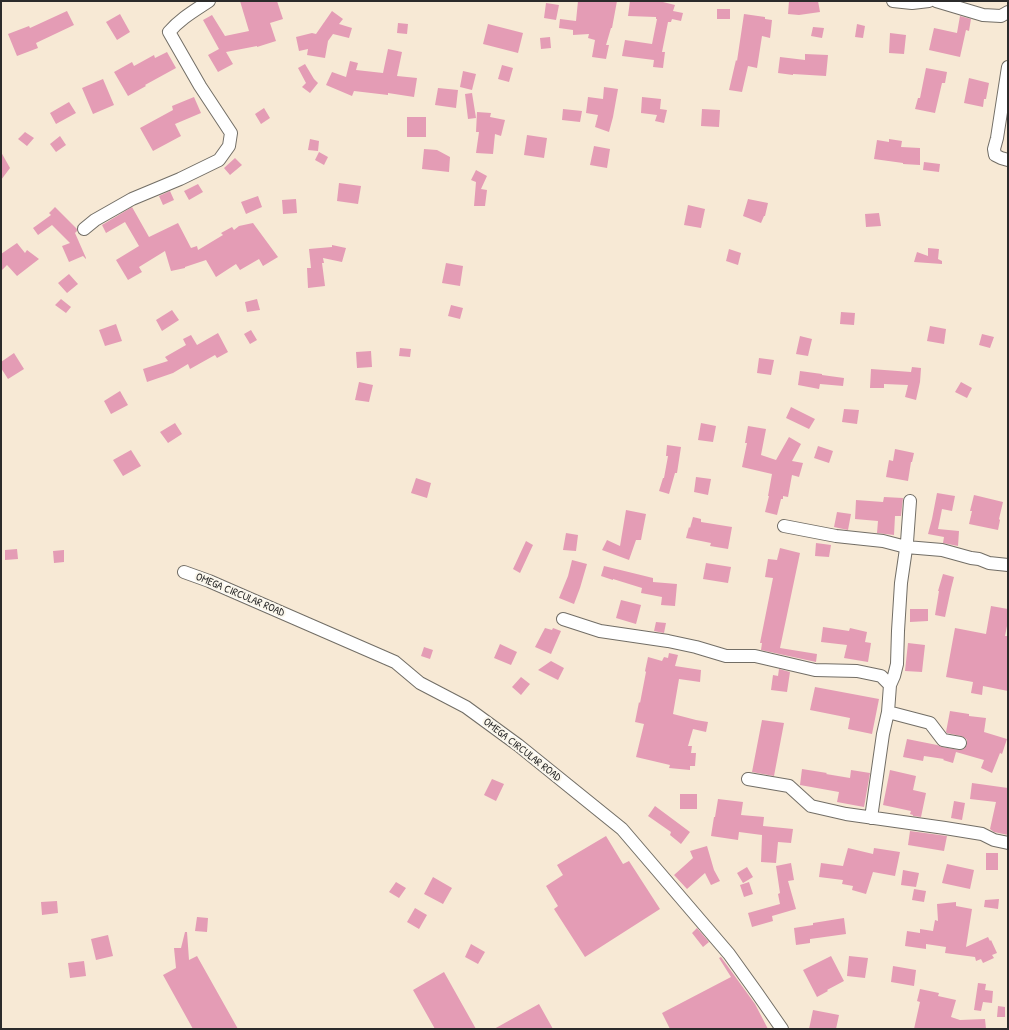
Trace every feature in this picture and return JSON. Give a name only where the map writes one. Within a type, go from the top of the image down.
[{"type":"street","points":[[84,229],[95,220],[132,199],[180,179],[218,160],[229,146],[230,133],[200,86],[169,32],[183,18],[208,1]]},
{"type":"street","points":[[893,1],[912,3],[930,1]]},
{"type":"street","points":[[936,1],[984,15],[1001,16],[1008,12]]},
{"type":"street","points":[[1008,67],[994,149],[996,154],[1001,158],[1008,160]]},
{"type":"street","points":[[871,818],[883,734],[888,712],[890,685],[897,664],[902,583],[910,501]]},
{"type":"street","points":[[784,526],[836,536],[883,541],[906,547],[942,550],[989,563],[1008,565]]},
{"type":"street","name":"OMEGA CIRCULAR ROAD","points":[[184,572],[209,581],[395,662],[420,683],[466,707],[518,745],[622,829],[729,954],[782,1029]]},
{"type":"street","points":[[563,620],[600,631],[668,641],[696,647],[726,656],[756,656],[815,670],[857,671],[881,676],[890,685]]},
{"type":"street","points":[[888,712],[930,723],[943,740],[960,743]]},
{"type":"street","points":[[748,779],[789,786],[812,806],[846,814],[982,834],[994,840],[1008,844]]},
{"type":"building","points":[[240,1],[277,1],[283,19],[270,23],[276,41],[257,47],[226,52],[233,64],[218,72],[208,55],[219,49],[203,20],[212,15],[225,36],[249,31]]},
{"type":"building","points":[[578,1],[617,1],[612,28],[606,45],[609,45],[606,59],[592,57],[595,40],[588,38],[589,34],[573,35],[573,30],[559,28],[560,19],[576,21]]},
{"type":"building","points":[[630,1],[659,1],[675,5],[673,11],[683,13],[681,21],[672,19],[671,22],[668,22],[662,52],[665,52],[663,68],[653,67],[654,60],[622,56],[625,40],[652,44],[657,19],[656,17],[628,16]]},
{"type":"building","points":[[789,1],[818,1],[820,12],[799,15],[788,14]]},
{"type":"building","points":[[546,3],[559,5],[556,20],[544,18]]},
{"type":"building","points":[[717,9],[730,9],[730,19],[717,19]]},
{"type":"building","points":[[67,11],[74,25],[36,43],[38,48],[17,56],[8,34],[29,26],[30,28]]},
{"type":"building","points":[[332,11],[343,19],[339,24],[352,28],[349,38],[333,34],[328,41],[325,58],[307,55],[308,49],[299,51],[296,37],[312,33],[316,34]]},
{"type":"building","points":[[120,14],[130,32],[117,40],[106,22]]},
{"type":"building","points":[[744,14],[765,17],[765,19],[772,20],[770,38],[762,36],[757,68],[748,66],[742,92],[729,90],[736,60],[737,61]]},
{"type":"building","points":[[960,16],[971,19],[969,31],[966,30],[960,57],[929,50],[934,28],[957,33]]},
{"type":"building","points":[[398,23],[408,24],[407,34],[397,33]]},
{"type":"building","points":[[488,24],[523,33],[518,53],[483,44]]},
{"type":"building","points":[[857,24],[865,26],[863,38],[855,37]]},
{"type":"building","points":[[813,27],[824,28],[822,38],[811,36]]},
{"type":"building","points":[[890,33],[906,35],[904,54],[889,53]]},
{"type":"building","points":[[550,37],[551,48],[541,49],[540,38]]},
{"type":"building","points":[[388,49],[402,52],[397,76],[417,78],[414,97],[388,93],[388,95],[354,91],[352,96],[326,85],[332,72],[346,77],[350,61],[358,63],[356,70],[383,73]]},
{"type":"building","points":[[167,52],[176,68],[128,96],[114,72],[132,62],[134,66],[154,55],[155,58]]},
{"type":"building","points":[[805,54],[828,55],[826,76],[778,73],[780,57],[805,60]]},
{"type":"building","points":[[305,64],[318,83],[310,93],[302,87],[306,83],[298,68]]},
{"type":"building","points":[[502,65],[513,68],[509,82],[498,79]]},
{"type":"building","points":[[926,68],[947,72],[945,83],[942,83],[935,113],[915,109],[918,98],[920,98]]},
{"type":"building","points":[[463,71],[476,74],[472,90],[460,87]]},
{"type":"building","points":[[969,78],[989,83],[983,107],[964,103]]},
{"type":"building","points":[[103,79],[114,105],[93,114],[82,88]]},
{"type":"building","points":[[604,87],[618,89],[609,132],[595,127],[598,115],[586,113],[588,97],[603,99]]},
{"type":"building","points":[[438,88],[458,90],[456,108],[435,105]]},
{"type":"building","points":[[472,93],[476,118],[468,119],[465,94]]},
{"type":"building","points":[[194,97],[201,113],[175,124],[181,136],[153,151],[140,128],[173,110],[172,106]]},
{"type":"building","points":[[642,97],[661,99],[660,109],[667,110],[664,123],[655,121],[657,115],[641,113]]},
{"type":"building","points":[[69,102],[76,113],[56,124],[50,113]]},
{"type":"building","points":[[264,108],[270,118],[261,124],[255,114]]},
{"type":"building","points":[[563,109],[582,111],[580,122],[562,120]]},
{"type":"building","points":[[702,109],[720,110],[719,127],[701,126]]},
{"type":"building","points":[[477,112],[491,113],[490,117],[505,120],[501,136],[495,134],[493,154],[476,153],[479,132],[476,132]]},
{"type":"building","points":[[407,117],[426,117],[426,137],[407,137]]},
{"type":"building","points":[[25,132],[34,138],[27,146],[18,139]]},
{"type":"building","points":[[527,135],[547,138],[544,158],[524,155]]},
{"type":"building","points":[[60,136],[66,145],[56,152],[50,144]]},
{"type":"building","points":[[310,139],[319,141],[318,151],[308,150]]},
{"type":"building","points":[[889,139],[902,141],[901,147],[920,148],[920,165],[903,164],[874,159],[877,140],[889,142]]},
{"type":"building","points":[[594,146],[610,149],[607,168],[590,165]]},
{"type":"building","points":[[424,149],[437,150],[450,157],[449,172],[422,169]]},
{"type":"building","points":[[1,152],[10,168],[1,180]]},
{"type":"building","points":[[319,152],[328,157],[324,165],[315,160]]},
{"type":"building","points":[[235,158],[242,165],[230,175],[224,168]]},
{"type":"building","points":[[924,162],[940,164],[939,172],[923,170]]},
{"type":"building","points":[[476,170],[487,176],[481,189],[487,190],[485,206],[474,206],[476,182],[471,180]]},
{"type":"building","points":[[339,183],[361,186],[358,204],[337,201]]},
{"type":"building","points":[[198,184],[203,192],[189,200],[184,191]]},
{"type":"building","points":[[170,191],[174,200],[163,205],[159,196]]},
{"type":"building","points":[[258,196],[262,207],[246,214],[241,202]]},
{"type":"building","points":[[296,199],[297,213],[283,214],[282,200]]},
{"type":"building","points":[[748,199],[768,203],[765,216],[761,223],[743,216]]},
{"type":"building","points":[[688,205],[705,209],[701,228],[684,225]]},
{"type":"building","points":[[55,207],[77,229],[75,233],[86,259],[83,256],[69,262],[62,246],[70,243],[52,225],[38,235],[33,228],[51,215],[49,213]]},
{"type":"building","points":[[132,207],[149,237],[178,223],[191,248],[197,246],[198,250],[223,235],[221,233],[232,227],[234,230],[239,226],[253,223],[278,257],[263,266],[259,259],[240,270],[236,264],[216,277],[206,260],[185,268],[171,271],[165,251],[139,267],[142,272],[128,280],[116,260],[139,246],[125,222],[106,233],[102,225]]},
{"type":"building","points":[[879,213],[881,226],[866,227],[865,214]]},
{"type":"building","points":[[17,243],[25,253],[27,250],[39,259],[17,276],[7,265],[1,271],[1,254]]},
{"type":"building","points":[[332,245],[346,248],[342,262],[323,258],[324,263],[322,263],[325,286],[308,288],[307,268],[311,268],[309,249],[332,247]]},
{"type":"building","points":[[928,248],[939,249],[938,259],[942,261],[942,264],[914,262],[917,252],[928,256]]},
{"type":"building","points":[[729,249],[741,253],[738,265],[726,261]]},
{"type":"building","points":[[446,263],[463,266],[460,286],[442,283]]},
{"type":"building","points":[[69,274],[78,284],[67,293],[58,283]]},
{"type":"building","points":[[61,299],[71,307],[66,313],[55,305]]},
{"type":"building","points":[[257,299],[260,310],[247,312],[245,302]]},
{"type":"building","points":[[451,305],[463,308],[460,319],[448,316]]},
{"type":"building","points":[[172,310],[179,320],[162,331],[156,320]]},
{"type":"building","points":[[841,312],[855,313],[854,325],[840,324]]},
{"type":"building","points":[[116,324],[122,341],[105,346],[99,330]]},
{"type":"building","points":[[930,326],[946,329],[944,344],[927,341]]},
{"type":"building","points":[[251,330],[257,340],[250,344],[244,334]]},
{"type":"building","points":[[218,333],[228,352],[217,358],[215,355],[190,369],[188,364],[173,373],[147,382],[143,369],[168,361],[165,357],[186,345],[183,339],[191,335],[197,345]]},
{"type":"building","points":[[982,334],[994,337],[990,348],[979,345]]},
{"type":"building","points":[[800,336],[812,339],[808,356],[796,354]]},
{"type":"building","points":[[400,348],[411,349],[410,357],[399,356]]},
{"type":"building","points":[[371,351],[372,367],[357,368],[356,352]]},
{"type":"building","points":[[14,353],[24,369],[8,379],[1,368],[1,362]]},
{"type":"building","points":[[759,358],[774,360],[771,375],[757,373]]},
{"type":"building","points":[[912,367],[921,368],[916,400],[905,397],[908,385],[884,384],[884,388],[870,388],[871,369],[911,372]]},
{"type":"building","points":[[800,371],[844,378],[843,386],[820,384],[819,389],[798,385]]},
{"type":"building","points":[[359,382],[373,385],[369,402],[355,400]]},
{"type":"building","points":[[961,382],[972,388],[967,398],[955,392]]},
{"type":"building","points":[[120,391],[128,405],[111,414],[104,401]]},
{"type":"building","points":[[791,407],[815,419],[809,429],[786,418]]},
{"type":"building","points":[[844,409],[859,410],[857,424],[842,422]]},
{"type":"building","points":[[175,423],[182,434],[168,443],[160,432]]},
{"type":"building","points":[[701,423],[716,426],[713,442],[698,440]]},
{"type":"building","points":[[748,426],[766,429],[761,455],[776,460],[789,437],[801,444],[792,461],[803,463],[799,477],[792,475],[788,497],[783,496],[783,499],[781,499],[777,515],[765,512],[772,474],[742,467],[747,443],[745,443]]},
{"type":"building","points":[[667,445],[681,447],[677,473],[675,473],[669,494],[659,491],[664,478],[668,456],[666,456]]},
{"type":"building","points":[[818,446],[833,451],[829,463],[814,458]]},
{"type":"building","points":[[895,449],[914,453],[908,481],[886,477],[889,460],[893,461]]},
{"type":"building","points":[[131,450],[141,466],[123,476],[113,460]]},
{"type":"building","points":[[696,477],[711,479],[708,495],[694,492]]},
{"type":"building","points":[[416,478],[431,483],[427,498],[411,493]]},
{"type":"building","points":[[937,493],[955,496],[952,511],[942,509],[938,529],[959,531],[958,546],[943,543],[944,537],[928,534]]},
{"type":"building","points":[[974,495],[1003,502],[998,530],[969,524],[972,511],[970,511]]},
{"type":"building","points":[[884,497],[903,498],[901,516],[895,516],[894,535],[877,533],[878,521],[855,519],[856,500],[883,502]]},
{"type":"building","points":[[626,510],[646,514],[641,540],[636,540],[629,560],[602,550],[607,540],[620,546]]},
{"type":"building","points":[[837,512],[851,514],[848,530],[834,527]]},
{"type":"building","points":[[693,517],[701,519],[701,522],[732,527],[728,549],[710,546],[711,543],[686,538]]},
{"type":"building","points":[[566,533],[578,535],[576,551],[563,550]]},
{"type":"building","points":[[526,541],[533,545],[520,573],[513,569]]},
{"type":"building","points":[[816,543],[831,545],[829,557],[815,556]]},
{"type":"building","points":[[780,548],[800,553],[780,648],[817,654],[816,662],[761,650],[762,643],[760,643],[773,578],[765,577],[768,559],[777,560]]},
{"type":"building","points":[[17,549],[18,559],[5,560],[5,550]]},
{"type":"building","points":[[64,550],[64,562],[54,563],[53,551]]},
{"type":"building","points":[[572,560],[587,564],[574,604],[559,598],[568,576]]},
{"type":"building","points":[[706,563],[731,567],[728,583],[703,579]]},
{"type":"building","points":[[604,566],[653,578],[653,582],[677,584],[675,606],[661,605],[662,597],[641,593],[642,588],[601,576]]},
{"type":"building","points":[[943,574],[954,577],[945,617],[935,615],[938,591]]},
{"type":"building","points":[[621,600],[641,605],[636,624],[616,618]]},
{"type":"building","points":[[991,606],[1008,609],[1008,621],[1005,636],[1008,636],[1008,691],[983,686],[982,695],[971,693],[973,682],[946,677],[955,628],[986,634]]},
{"type":"building","points":[[910,609],[928,609],[928,621],[910,622]]},
{"type":"building","points":[[656,622],[666,623],[664,633],[654,631]]},
{"type":"building","points":[[823,627],[849,631],[850,628],[867,632],[865,642],[871,643],[868,662],[844,658],[847,645],[821,642]]},
{"type":"building","points":[[545,628],[552,630],[553,628],[561,631],[551,654],[535,647]]},
{"type":"building","points":[[908,643],[925,645],[922,672],[905,671]]},
{"type":"building","points":[[500,644],[517,652],[511,665],[494,658]]},
{"type":"building","points":[[424,647],[433,650],[430,659],[421,656]]},
{"type":"building","points":[[669,653],[678,655],[675,666],[701,670],[700,682],[679,679],[673,714],[708,722],[706,732],[693,729],[688,746],[692,746],[691,753],[696,753],[695,766],[690,766],[690,770],[669,768],[670,765],[636,757],[644,724],[635,722],[648,657],[662,661],[664,657],[668,658]]},
{"type":"building","points":[[551,661],[564,668],[558,680],[538,670]]},
{"type":"building","points":[[779,669],[790,672],[787,692],[771,690],[773,675],[778,676]]},
{"type":"building","points":[[521,677],[530,684],[521,695],[512,687]]},
{"type":"building","points":[[815,687],[879,699],[872,734],[848,729],[850,718],[810,710]]},
{"type":"building","points":[[950,711],[969,714],[969,716],[986,718],[984,732],[1007,739],[1002,754],[1000,753],[992,773],[981,768],[984,760],[956,752],[953,763],[943,760],[944,759],[924,756],[923,761],[903,757],[907,739],[959,750],[965,748],[967,740],[965,738],[946,732]]},
{"type":"building","points":[[762,720],[784,723],[774,776],[752,772]]},
{"type":"building","points":[[802,769],[850,778],[851,770],[870,773],[864,807],[837,802],[839,792],[800,785]]},
{"type":"building","points":[[890,770],[916,776],[913,790],[926,793],[921,817],[913,816],[910,814],[911,811],[883,805]]},
{"type":"building","points":[[492,779],[504,784],[496,801],[484,795]]},
{"type":"building","points":[[972,783],[1008,788],[1008,835],[994,832],[990,829],[996,802],[970,799]]},
{"type":"building","points":[[680,794],[697,794],[697,809],[680,809]]},
{"type":"building","points":[[718,799],[743,802],[741,815],[764,817],[763,826],[793,829],[791,843],[778,842],[776,863],[761,862],[762,835],[739,832],[738,840],[711,836]]},
{"type":"building","points":[[954,801],[965,803],[962,820],[951,818]]},
{"type":"building","points":[[655,806],[690,832],[681,844],[670,835],[671,832],[648,816]]},
{"type":"building","points":[[910,831],[947,836],[944,851],[908,845]]},
{"type":"building","points":[[606,836],[623,864],[629,861],[660,909],[585,957],[554,909],[558,906],[546,886],[563,875],[557,865]]},
{"type":"building","points":[[707,846],[714,870],[720,881],[711,885],[705,873],[687,889],[674,875],[693,858],[690,851]]},
{"type":"building","points":[[848,848],[873,854],[874,848],[900,852],[895,876],[873,872],[866,894],[852,890],[853,886],[842,884],[843,880],[819,877],[821,863],[843,866]]},
{"type":"building","points":[[986,853],[998,853],[998,870],[986,870]]},
{"type":"building","points":[[791,863],[794,880],[788,881],[796,909],[772,916],[773,921],[752,927],[748,913],[780,904],[776,866]]},
{"type":"building","points":[[947,864],[974,870],[970,889],[942,883]]},
{"type":"building","points":[[747,867],[753,877],[743,883],[737,873]]},
{"type":"building","points":[[903,870],[919,873],[916,887],[901,885]]},
{"type":"building","points":[[433,877],[452,888],[443,904],[424,894]]},
{"type":"building","points":[[396,882],[406,888],[399,898],[389,892]]},
{"type":"building","points":[[749,882],[753,894],[744,897],[740,885]]},
{"type":"building","points":[[914,889],[926,891],[924,902],[912,900]]},
{"type":"building","points":[[999,899],[998,909],[984,907],[985,900]]},
{"type":"building","points":[[57,901],[58,913],[42,915],[41,902]]},
{"type":"building","points":[[956,902],[956,906],[972,909],[966,947],[988,937],[997,953],[992,955],[994,958],[983,963],[981,959],[976,961],[975,957],[945,953],[946,947],[926,944],[926,949],[905,946],[907,931],[920,933],[920,929],[933,931],[935,920],[938,921],[937,904]]},
{"type":"building","points":[[415,908],[427,915],[419,929],[407,922]]},
{"type":"building","points":[[197,917],[208,918],[207,932],[195,931]]},
{"type":"building","points":[[844,918],[846,934],[810,939],[810,943],[796,945],[794,928]]},
{"type":"building","points":[[697,928],[709,942],[703,947],[692,933]]},
{"type":"building","points":[[185,932],[187,932],[189,960],[197,956],[238,1029],[193,1029],[163,975],[176,968],[174,948],[181,948]]},
{"type":"building","points":[[108,935],[113,956],[96,960],[91,939]]},
{"type":"building","points":[[471,944],[485,952],[478,964],[465,957]]},
{"type":"building","points":[[831,956],[844,981],[817,997],[803,970]]},
{"type":"building","points":[[849,956],[868,958],[865,978],[847,976]]},
{"type":"building","points":[[721,957],[755,1004],[768,1029],[670,1029],[662,1013],[731,977],[719,958]]},
{"type":"building","points":[[84,961],[86,976],[70,978],[68,963]]},
{"type":"building","points":[[893,966],[916,970],[914,986],[891,982]]},
{"type":"building","points":[[444,972],[476,1029],[435,1029],[413,990]]},
{"type":"building","points":[[978,983],[986,984],[985,990],[993,991],[992,1003],[983,1002],[981,1011],[974,1010]]},
{"type":"building","points":[[920,989],[939,993],[938,996],[956,1000],[951,1017],[960,1020],[985,1019],[986,1029],[914,1029],[920,1002],[917,1001]]},
{"type":"building","points":[[539,1004],[553,1029],[494,1029]]},
{"type":"building","points":[[998,1006],[1005,1007],[1005,1017],[997,1017]]},
{"type":"building","points":[[813,1010],[839,1015],[836,1029],[809,1029]]}]
